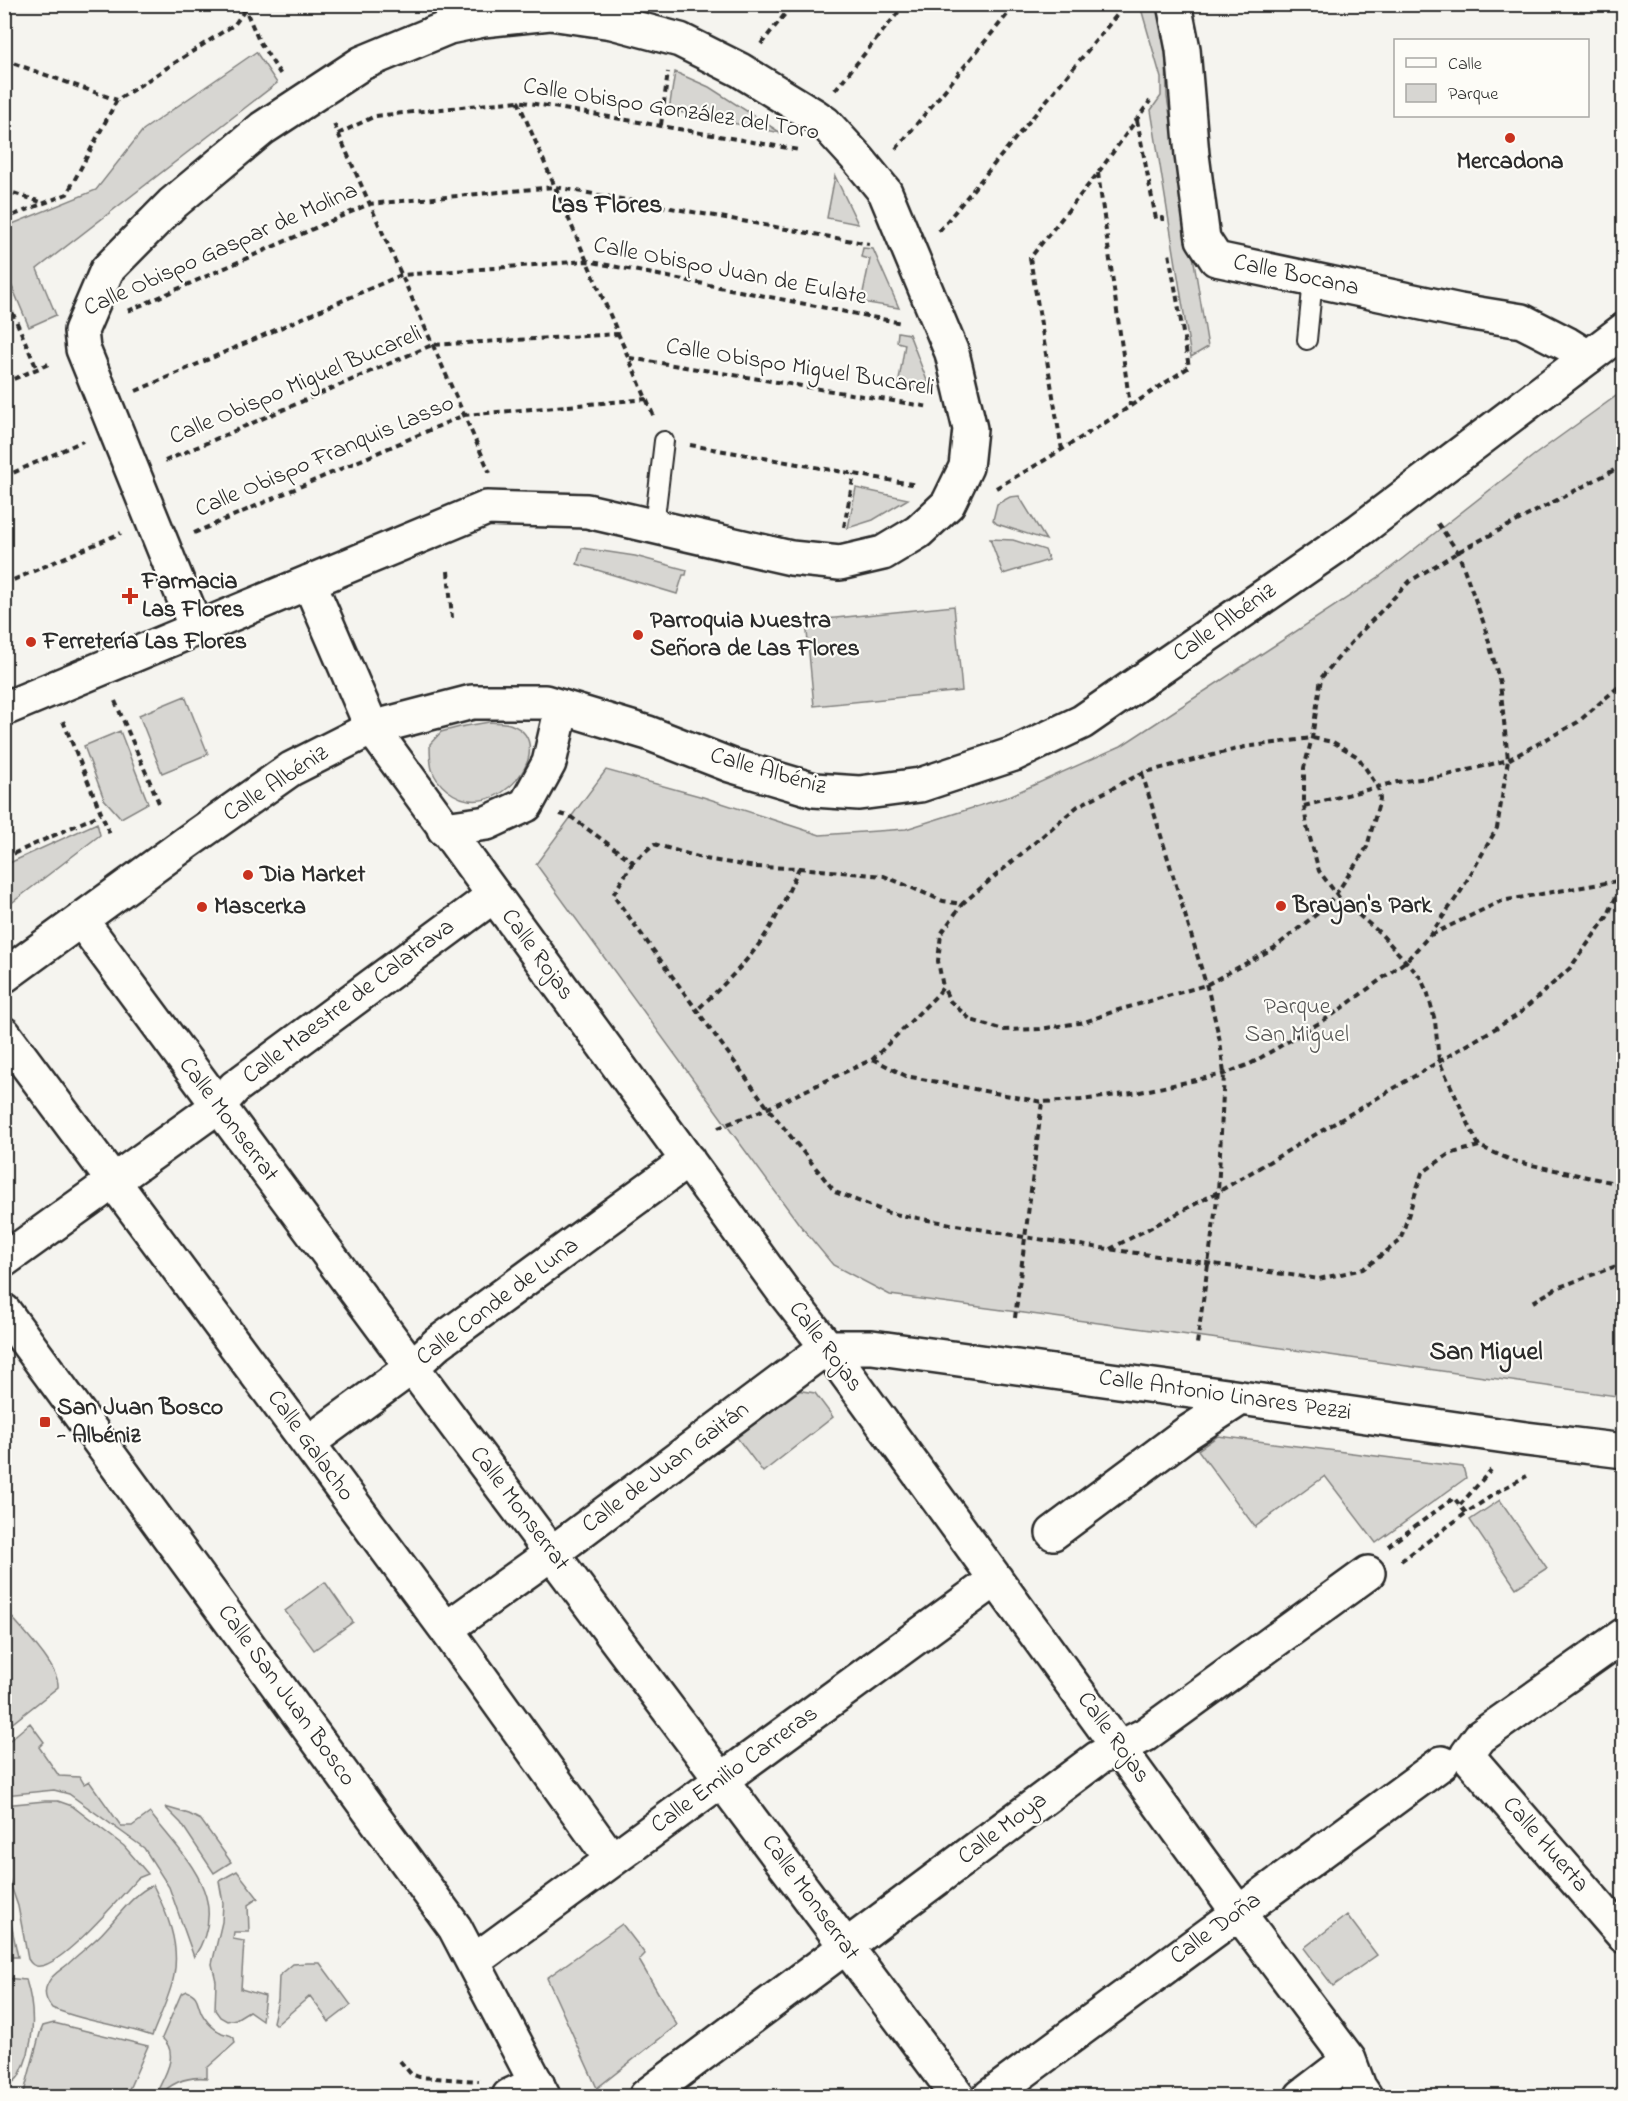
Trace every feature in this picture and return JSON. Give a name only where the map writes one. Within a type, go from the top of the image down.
[{"type":"street","name":"Calle Bocana","points":[[1174,4],[1183,49],[1192,155],[1203,239],[1216,259],[1460,311],[1522,321],[1588,357]]},
{"type":"street","points":[[4,709],[487,508],[587,511],[791,558],[840,563],[883,553],[918,532],[948,504],[966,467],[970,429],[952,353],[885,192],[825,123],[814,116],[740,70],[680,40],[612,22],[550,13],[483,20],[449,27],[362,63],[263,128],[172,204],[107,270],[82,340],[110,416],[196,628]]},
{"type":"street","name":"Calle Albéniz","points":[[4,976],[186,843],[291,770],[372,728],[472,702],[545,702],[648,733],[730,765],[814,790],[859,793],[920,785],[1014,754],[1082,722],[1360,530],[1623,330]]},
{"type":"street","name":"Calle Rojas","points":[[309,582],[372,728],[783,1292],[827,1347],[1238,1912],[1349,2060],[1365,2097]]},
{"type":"street","points":[[444,829],[487,823],[526,805],[549,763],[562,707]]},
{"type":"street","name":"Calle Maestre de Calatrava","points":[[4,1260],[218,1106],[235,1087],[493,896]]},
{"type":"street","name":"Calle Monserrat","points":[[81,920],[958,2097]]},
{"type":"street","name":"Calle Galacho","points":[[4,1034],[446,1629],[612,1860]]},
{"type":"street","name":"Calle Conde de Luna","points":[[308,1443],[412,1367],[438,1342],[688,1160]]},
{"type":"street","name":"Calle San Juan Bosco","points":[[4,1311],[455,1928],[474,1961],[518,2089]]},
{"type":"street","name":"Calle Antonio Linares Pezzi","points":[[827,1347],[872,1347],[1623,1451]]},
{"type":"street","name":"Calle de Juan Gaitán","points":[[446,1629],[552,1553],[827,1347]]},
{"type":"street","points":[[1053,1533],[1187,1433],[1241,1398]]},
{"type":"street","name":"Calle Moya","points":[[646,2097],[1089,1765],[1145,1735],[1380,1570]]},
{"type":"street","name":"Calle Emilio Carreras","points":[[474,1961],[996,1579]]},
{"type":"street","name":"Calle Doña","points":[[990,2097],[1238,1912],[1454,1759],[1480,1737],[1623,1635]]},
{"type":"street","name":"Calle Huerta","points":[[1454,1759],[1623,1936]]},
{"type":"street","points":[[1302,2097],[1349,2060]]},
{"type":"lane","points":[[1307,340],[1313,280]]},
{"type":"lane","points":[[654,526],[664,441]]},
{"type":"path","points":[[762,42],[793,4]]},
{"type":"path","points":[[843,80],[905,4]]},
{"type":"path","points":[[900,144],[1016,4]]},
{"type":"path","points":[[912,257],[1126,4]]},
{"type":"path","points":[[246,6],[259,41],[284,81]]},
{"type":"path","points":[[4,219],[67,194],[117,100],[235,24],[246,6]]},
{"type":"path","points":[[4,60],[117,100]]},
{"type":"path","points":[[661,125],[669,63]]},
{"type":"path","points":[[1062,450],[1030,258],[1098,173],[1156,93]]},
{"type":"path","points":[[518,100],[664,441],[954,492]]},
{"type":"path","name":"Calle Obispo González del Toro","points":[[369,204],[338,134],[375,116],[518,100],[801,150]]},
{"type":"path","points":[[1137,120],[1156,219],[1163,218],[1165,230]]},
{"type":"path","points":[[1098,173],[1130,406]]},
{"type":"path","name":"Calle Obispo Gaspar de Molina","points":[[4,383],[37,369],[82,340],[369,204],[555,187],[912,257]]},
{"type":"path","points":[[4,189],[45,203]]},
{"type":"path","points":[[369,204],[492,480]]},
{"type":"path","points":[[1005,482],[1062,450],[1188,367],[1169,253]]},
{"type":"path","name":"Calle Obispo Juan de Eulate","points":[[4,477],[110,416],[401,274],[587,261],[940,325]]},
{"type":"path","points":[[4,293],[37,369]]},
{"type":"path","name":"Calle Obispo Miguel Bucareli","points":[[134,475],[432,345],[618,334]]},
{"type":"path","name":"Calle Obispo Miguel Bucareli","points":[[629,357],[966,414]]},
{"type":"path","name":"Calle Obispo Franquis Lasso","points":[[4,584],[158,533],[464,415],[647,399]]},
{"type":"path","points":[[1479,1146],[1439,1061],[1435,1021],[1428,994],[1420,977],[1380,933],[1336,894],[1319,871],[1307,827],[1304,806],[1304,768],[1312,738],[1321,678],[1356,637],[1410,581],[1458,552],[1623,465]]},
{"type":"path","points":[[842,537],[855,474]]},
{"type":"path","points":[[873,1059],[906,1076],[1042,1102],[1081,1100],[1140,1092],[1224,1074],[1250,1064],[1331,1016],[1406,961],[1430,935],[1461,891],[1497,828],[1508,760],[1500,682],[1484,624],[1458,552],[1436,521]]},
{"type":"path","points":[[448,571],[452,618]]},
{"type":"path","points":[[1304,806],[1397,782],[1444,776],[1508,760],[1578,722],[1623,682]]},
{"type":"path","points":[[115,701],[159,803]]},
{"type":"path","points":[[60,714],[111,837]]},
{"type":"path","points":[[1312,738],[1333,742],[1358,757],[1378,787],[1380,799],[1367,847],[1336,894],[1323,909],[1274,948],[1206,986],[1115,1011],[1085,1022],[1040,1029],[1003,1030],[971,1020],[950,1001],[943,987],[938,961],[941,934],[962,904],[1078,806],[1142,773],[1245,747],[1312,738]]},
{"type":"path","points":[[1142,773],[1206,986],[1220,1041],[1224,1074],[1218,1192],[1197,1344]]},
{"type":"path","points":[[555,813],[571,817],[633,862]]},
{"type":"path","points":[[4,858],[101,814]]},
{"type":"path","points":[[962,904],[943,901],[884,876],[799,868],[756,867],[705,859],[654,844],[633,862],[613,895],[768,1108],[835,1192],[889,1213],[1024,1237],[1319,1279],[1363,1269],[1400,1241],[1422,1173],[1449,1154],[1479,1146],[1513,1161],[1620,1184]]},
{"type":"path","points":[[698,1010],[725,984],[757,945],[775,919],[799,868]]},
{"type":"path","points":[[1430,935],[1501,900],[1623,879]]},
{"type":"path","points":[[1109,1250],[1218,1192],[1518,1015],[1570,968],[1607,917],[1623,879]]},
{"type":"path","points":[[718,1128],[768,1108],[873,1059],[943,987]]},
{"type":"path","points":[[1015,1318],[1042,1102]]},
{"type":"path","points":[[1623,1172],[1620,1184],[1623,1202]]},
{"type":"path","points":[[1533,1302],[1557,1288],[1623,1263]]},
{"type":"path","points":[[1460,1505],[1494,1467]]},
{"type":"path","points":[[1380,1570],[1524,1477]]},
{"type":"path","points":[[1400,1538],[1454,1498],[1466,1513]]},
{"type":"path","points":[[400,2061],[411,2074],[419,2078],[518,2089]]},
{"type":"green space","points":[[1140,5],[1157,5],[1166,57],[1167,97],[1208,347],[1191,357],[1151,110],[1161,96],[1161,78]]},
{"type":"green space","points":[[256,52],[277,83],[37,269],[56,315],[29,327],[5,270],[5,227],[96,190],[143,130]]},
{"type":"green space","points":[[675,72],[709,87],[781,133],[669,110]]},
{"type":"green space","points":[[835,176],[858,224],[827,218]]},
{"type":"green space","points":[[863,248],[873,249],[899,308],[861,302],[870,259],[861,257]]},
{"type":"green space","points":[[898,332],[909,334],[931,391],[898,386],[905,344],[897,342]]},
{"type":"green space","name":"Parque San Miguel","points":[[1623,391],[1623,1397],[890,1295],[833,1265],[799,1224],[536,864],[606,770],[703,797],[820,835],[906,829],[1007,797],[1121,746],[1379,577],[1533,456]]},
{"type":"green space","points":[[856,488],[908,499],[873,520],[848,528]]},
{"type":"green space","points":[[1019,496],[1046,540],[997,524],[993,520],[997,504],[1010,497]]},
{"type":"green space","points":[[990,539],[1013,540],[1045,550],[1049,560],[1003,574]]},
{"type":"green space","points":[[582,548],[635,556],[687,570],[686,575],[683,575],[677,594],[577,564]]},
{"type":"green space","points":[[954,606],[962,691],[814,706],[806,621]]},
{"type":"green space","points":[[185,696],[208,754],[162,773],[139,715]]},
{"type":"green space","points":[[489,722],[510,724],[525,735],[530,749],[526,764],[517,780],[502,792],[485,799],[466,799],[447,790],[437,780],[431,764],[430,744],[441,732]]},
{"type":"green space","points":[[120,731],[148,803],[121,818],[104,799],[84,746]]},
{"type":"green space","points":[[97,823],[100,835],[5,908],[5,865]]},
{"type":"green space","points":[[796,1390],[815,1393],[833,1417],[763,1472],[735,1435]]},
{"type":"green space","points":[[1218,1436],[1463,1467],[1466,1478],[1376,1543],[1325,1476],[1255,1527],[1198,1450]]},
{"type":"green space","points":[[1500,1500],[1547,1568],[1516,1588],[1470,1520]]},
{"type":"green space","points":[[325,1582],[353,1622],[314,1650],[285,1611]]},
{"type":"green space","points":[[4,1608],[45,1658],[57,1679],[58,1687],[5,1729]]},
{"type":"green space","points":[[30,1723],[44,1742],[39,1747],[59,1776],[80,1777],[84,1784],[89,1781],[121,1826],[132,1826],[150,1813],[189,1863],[206,1898],[208,1916],[205,1936],[194,1957],[169,1887],[144,1848],[69,1794],[54,1790],[5,1795],[5,1744]]},
{"type":"green space","points":[[58,1801],[72,1806],[124,1846],[148,1874],[138,1878],[63,1954],[50,1963],[38,1966],[33,1965],[28,1959],[18,1906],[5,1869],[4,1805]]},
{"type":"green space","points":[[165,1807],[201,1820],[231,1862],[214,1873],[181,1823]]},
{"type":"green space","points":[[237,1871],[258,1898],[248,1905],[249,1932],[234,1932],[233,1939],[244,1941],[241,1989],[265,1996],[262,2020],[249,2011],[236,2019],[227,2021],[215,2010],[216,1981],[212,1964],[222,1922],[223,1903],[219,1881]]},
{"type":"green space","points":[[153,1885],[171,1928],[175,1963],[170,1990],[152,2036],[77,2017],[52,2008],[45,1993],[46,1986],[52,1977],[97,1938],[133,1899]]},
{"type":"green space","points":[[5,1895],[18,1957],[5,1957]]},
{"type":"green space","points":[[1347,1915],[1377,1955],[1333,1986],[1304,1948]]},
{"type":"green space","points":[[622,1924],[645,1954],[639,1960],[677,2025],[597,2088],[547,1978]]},
{"type":"green space","points":[[320,1963],[351,2005],[329,2022],[310,1996],[276,2025],[273,2022],[278,2000],[279,1976],[293,1964]]},
{"type":"green space","points":[[5,1978],[26,1980],[31,2004],[32,2028],[24,2065],[18,2078],[5,2088]]},
{"type":"green space","points":[[187,1991],[194,1996],[210,2024],[219,2032],[233,2037],[235,2043],[207,2068],[207,2078],[181,2081],[169,2087],[159,2096],[155,2096],[166,2074],[170,2059],[170,2051],[162,2038],[181,1994]]},
{"type":"green space","points":[[54,2023],[148,2046],[126,2096],[23,2096],[40,2033],[43,2026]]},
{"type":"place","name":"Mercadona","points":[[1510,138]]},
{"type":"place","name":"Farmacia Las Flores","points":[[130,596]]},
{"type":"place","name":"Parroquia Nuestra Señora de Las Flores","points":[[638,635]]},
{"type":"place","name":"Ferretería Las Flores","points":[[31,642]]},
{"type":"place","name":"Dia Market","points":[[248,875]]},
{"type":"place","name":"Brayan's Park","points":[[1281,906]]},
{"type":"place","name":"Mascerka","points":[[202,907]]},
{"type":"place","name":"San Juan Bosco - Albéniz","points":[[45,1422]]},
{"type":"district","name":"Las Flores","points":[[607,206]]},
{"type":"district","name":"San Miguel","points":[[1486,1353]]}]
